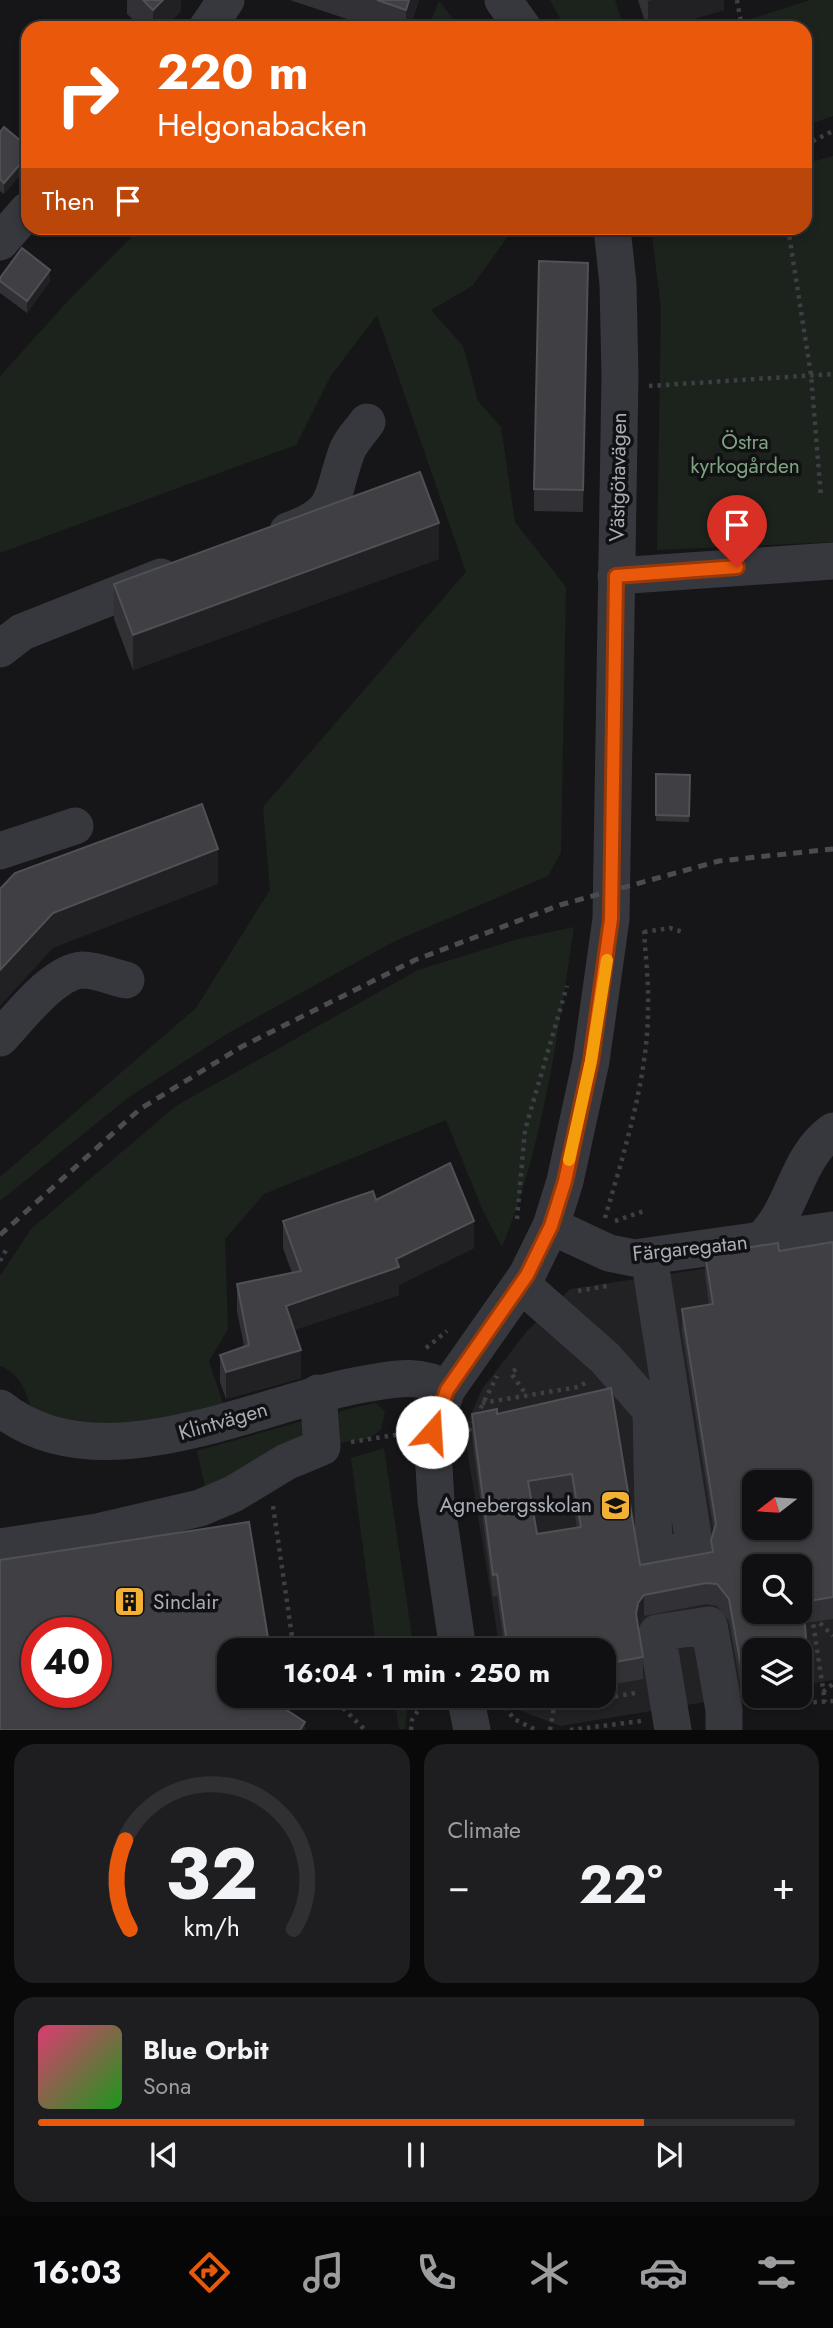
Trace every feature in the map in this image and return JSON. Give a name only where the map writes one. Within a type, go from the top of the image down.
[{"type":"street","points":[[212,21],[226,0]]},
{"type":"street","points":[[503,0],[518,21]]},
{"type":"street","points":[[0,243],[21,218]]},
{"type":"street","name":"Västgötavägen","points":[[456,1638],[436,1501],[432,1432],[447,1390],[521,1284],[551,1226],[565,1181],[591,1061],[611,919],[620,376],[618,284],[612,235]]},
{"type":"street","points":[[251,544],[318,518],[338,488],[346,451],[368,422]]},
{"type":"street","points":[[616,576],[833,561]]},
{"type":"street","points":[[0,649],[22,632],[189,567]]},
{"type":"street","points":[[0,851],[75,826]]},
{"type":"street","points":[[0,1038],[44,991],[62,978],[83,970],[126,980]]},
{"type":"street","points":[[760,1241],[774,1229],[785,1212],[805,1161],[833,1132]]},
{"type":"street","name":"Färgaregatan","points":[[551,1226],[609,1253],[634,1258],[833,1230]]},
{"type":"street","points":[[649,1257],[662,1409],[695,1549],[671,1567]]},
{"type":"street","points":[[521,1284],[598,1368],[662,1409]]},
{"type":"street","name":"Klintvägen","points":[[0,1408],[34,1427],[57,1434],[113,1441],[157,1438],[194,1431],[318,1393],[396,1379],[429,1379],[447,1390]]},
{"type":"street","points":[[0,1547],[97,1532],[200,1508],[233,1494],[265,1474],[322,1447],[318,1393]]},
{"type":"street","points":[[673,1730],[662,1689],[657,1633],[681,1627],[709,1625],[724,1710],[724,1730]]},
{"type":"street","points":[[467,1708],[472,1730]]},
{"type":"path","points":[[737,0],[740,21]]},
{"type":"path","points":[[812,142],[833,131]]},
{"type":"path","points":[[789,235],[811,375],[821,497]]},
{"type":"path","points":[[643,387],[833,374]]},
{"type":"path","points":[[644,932],[670,928],[683,932]]},
{"type":"path","points":[[515,1230],[526,1130],[569,983]]},
{"type":"path","points":[[604,1222],[646,1210]]},
{"type":"path","points":[[0,1261],[6,1250]]},
{"type":"path","points":[[322,1447],[402,1433],[395,1366],[431,1345],[454,1324]]},
{"type":"path","points":[[482,1403],[578,1387],[598,1368]]},
{"type":"path","points":[[516,1369],[511,1373],[527,1396]]},
{"type":"path","points":[[467,1435],[499,1374]]},
{"type":"path","points":[[265,1474],[270,1483],[292,1638]]},
{"type":"path","points":[[812,1615],[833,1636]]},
{"type":"path","points":[[812,1615],[825,1702]]},
{"type":"path","points":[[823,1692],[833,1684]]},
{"type":"path","points":[[550,1730],[554,1707],[662,1689]]},
{"type":"path","points":[[343,1708],[365,1730]]},
{"type":"path","points":[[411,1730],[412,1720],[420,1708]]},
{"type":"path","points":[[506,1708],[514,1719],[536,1730]]},
{"type":"shaded area","name":"Agnebergsskolan","points":[[833,1249],[833,1680],[812,1684],[812,1638],[742,1638],[742,1696],[560,1726],[514,1708],[616,1708],[616,1638],[498,1638],[464,1431],[482,1389],[527,1331],[570,1289]]},
{"type":"green space","points":[[550,0],[615,0],[622,21],[561,21]]},
{"type":"green space","points":[[810,0],[833,0],[833,116],[812,124],[812,21],[745,21]]},
{"type":"green space","points":[[439,1],[455,21],[431,21]]},
{"type":"green space","name":"Östra kyrkogården","points":[[833,156],[833,542],[657,550],[661,308],[652,235],[812,235],[812,162]]},
{"type":"green space","points":[[134,235],[508,235],[472,286],[431,310],[463,346],[478,401],[501,427],[515,522],[566,587],[561,852],[548,876],[395,941],[230,1032],[129,1097],[0,1201],[0,1177],[196,1008],[270,890],[263,807],[466,572],[377,315],[330,377],[296,445],[0,553],[0,376],[68,301]]},
{"type":"green space","points":[[574,927],[539,1130],[502,1247],[483,1211],[446,1120],[264,1194],[225,1239],[228,1329],[209,1361],[225,1410],[120,1431],[32,1412],[25,1390],[18,1379],[0,1366],[0,1276],[31,1229],[176,1106],[418,970],[518,939]]},
{"type":"green space","points":[[375,1403],[385,1411],[381,1430],[368,1439],[338,1443],[335,1418],[340,1411]]},
{"type":"green space","points":[[302,1421],[310,1433],[235,1476],[205,1486],[197,1451]]},
{"type":"green space","points":[[384,1448],[412,1638],[375,1638],[351,1458]]},
{"type":"green space","points":[[396,1708],[408,1708],[405,1729],[399,1729]]},
{"type":"building","points":[[143,0],[163,0],[153,10]]},
{"type":"building","points":[[377,0],[409,0],[406,10]]},
{"type":"building","points":[[4,127],[21,141],[21,163],[4,183],[0,179],[0,132]]},
{"type":"building","points":[[22,248],[50,270],[27,301],[0,281]]},
{"type":"building","points":[[539,261],[588,263],[583,490],[534,489]]},
{"type":"building","points":[[420,472],[439,523],[133,635],[114,584]]},
{"type":"building","points":[[656,774],[690,775],[689,816],[656,815]]},
{"type":"building","points":[[202,804],[218,849],[53,913],[0,970],[0,889],[15,873]]},
{"type":"building","points":[[450,1163],[474,1221],[396,1259],[399,1267],[286,1306],[301,1350],[226,1372],[220,1355],[249,1345],[237,1284],[301,1271],[283,1221],[373,1191],[376,1200]]},
{"type":"building","points":[[833,1242],[833,1597],[812,1600],[812,1554],[742,1554],[742,1624],[805,1624],[806,1638],[742,1638],[742,1672],[729,1599],[717,1584],[706,1583],[644,1595],[638,1603],[636,1614],[643,1657],[616,1662],[616,1638],[506,1638],[497,1574],[493,1575],[472,1414],[497,1409],[497,1414],[611,1388],[640,1565],[713,1552],[711,1540],[716,1524],[682,1309],[713,1304],[705,1254],[778,1243],[779,1251]],"holes":[[[572,1474],[581,1527],[537,1534],[528,1481]]]},
{"type":"building","name":"Sinclair","points":[[249,1522],[268,1638],[217,1638],[217,1708],[284,1708],[305,1722],[300,1730],[0,1730],[0,1560]]},
{"type":"railway","points":[[0,1235],[140,1109],[241,1047],[415,960],[560,905],[719,861],[833,849]]},
{"type":"slow traffic","points":[[569,1160],[591,1061],[607,960]]},
{"type":"place","name":"Agnebergsskolan","points":[[615,1505]]},
{"type":"place","name":"Sinclair","points":[[130,1602]]},
{"type":"route","points":[[432,1432],[447,1390],[527,1275],[551,1226],[565,1181],[591,1061],[611,919],[616,576],[737,567]]}]
